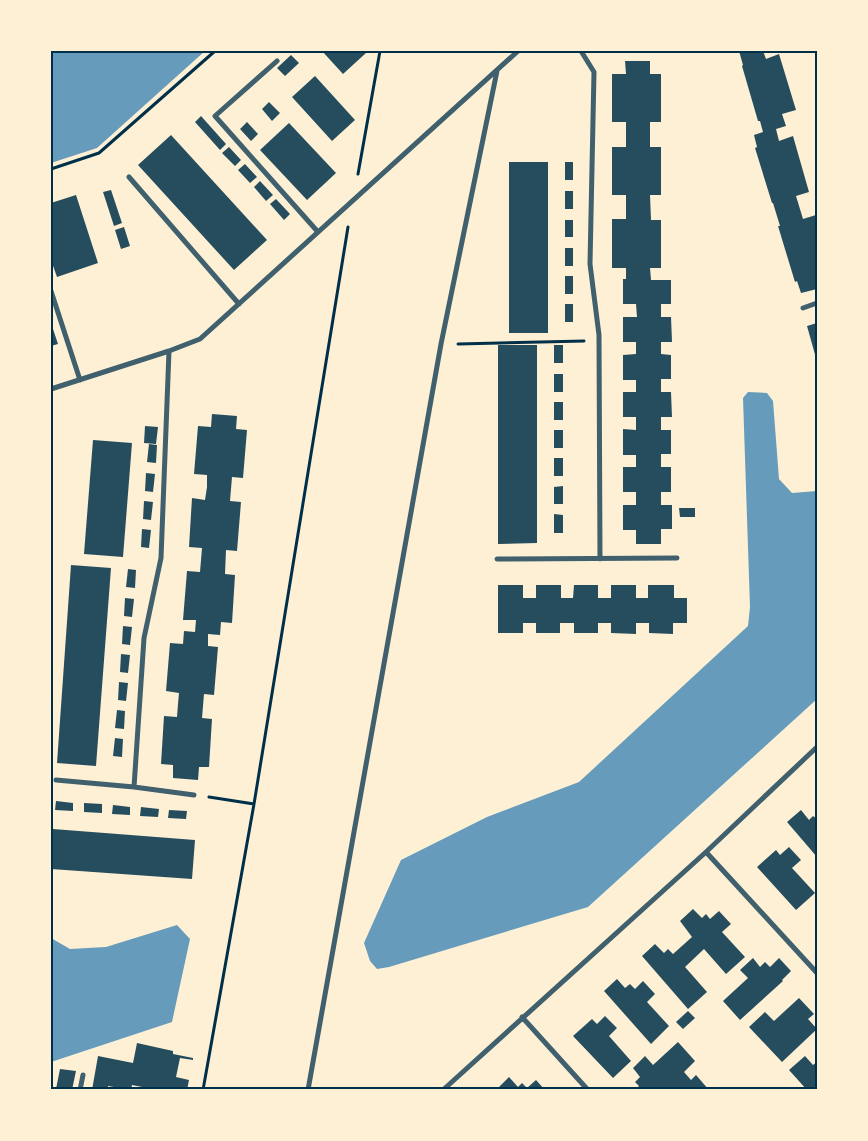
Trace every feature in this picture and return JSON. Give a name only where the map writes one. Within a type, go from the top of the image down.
[{"type":"street","points":[[51,389],[169,351],[200,339],[518,51]]},
{"type":"street","points":[[581,51],[594,72],[590,264],[599,340],[600,559]]},
{"type":"street","points":[[277,61],[215,116],[318,232]]},
{"type":"street","points":[[308,1090],[441,344],[497,71]]},
{"type":"street","points":[[129,177],[239,304]]},
{"type":"street","points":[[51,291],[80,380]]},
{"type":"street","points":[[803,308],[817,303]]},
{"type":"street","points":[[134,787],[144,638],[161,558],[169,351]]},
{"type":"street","points":[[497,559],[677,558]]},
{"type":"street","points":[[443,1090],[706,852],[817,747]]},
{"type":"street","points":[[56,780],[194,795]]},
{"type":"street","points":[[706,852],[817,973]]},
{"type":"street","points":[[522,1017],[588,1090]]},
{"type":"street","points":[[80,1090],[83,1075]]},
{"type":"path","points":[[51,169],[99,153],[215,51]]},
{"type":"path","points":[[203,1090],[254,804],[353,201],[380,51]]},
{"type":"path","points":[[441,344],[599,340]]},
{"type":"path","points":[[194,795],[254,804]]},
{"type":"water","points":[[51,51],[205,51],[97,148],[51,163]]},
{"type":"water","points":[[748,392],[767,393],[773,401],[779,479],[792,493],[817,491],[817,699],[588,907],[377,969],[370,961],[364,943],[401,860],[487,817],[579,782],[748,626],[750,607],[743,398]]},
{"type":"water","points":[[177,925],[190,939],[172,1022],[51,1062],[51,938],[70,949],[106,947]]},
{"type":"building","points":[[322,51],[364,51],[366,53],[343,74]]},
{"type":"building","points":[[739,51],[763,51],[766,59],[779,54],[796,110],[782,114],[786,126],[776,129],[779,141],[793,136],[809,192],[796,196],[803,219],[816,215],[817,217],[817,289],[801,293],[797,281],[795,282],[778,226],[780,226],[755,148],[757,147],[754,135],[763,132],[760,121],[758,121]]},
{"type":"building","points":[[291,55],[299,63],[285,76],[277,68]]},
{"type":"building","points":[[625,61],[650,61],[650,74],[661,74],[661,122],[650,122],[650,147],[661,147],[661,195],[650,195],[651,220],[661,220],[661,268],[650,268],[651,280],[671,280],[671,304],[661,304],[661,317],[671,317],[672,342],[661,342],[661,354],[671,355],[671,379],[661,379],[661,392],[671,392],[672,417],[661,417],[661,430],[671,430],[671,454],[661,454],[661,467],[671,467],[671,492],[661,492],[661,505],[672,505],[672,529],[661,529],[661,544],[636,544],[636,530],[623,530],[623,505],[636,505],[636,492],[623,492],[623,467],[636,467],[636,455],[623,455],[623,429],[636,430],[636,417],[623,417],[623,392],[636,392],[636,380],[623,380],[623,355],[636,354],[636,342],[623,342],[623,317],[637,317],[636,304],[623,304],[623,279],[626,279],[626,268],[612,268],[612,219],[626,219],[626,195],[612,195],[612,147],[626,147],[626,122],[612,122],[612,74],[626,74]]},
{"type":"building","points":[[315,76],[355,120],[332,141],[292,97]]},
{"type":"building","points":[[269,102],[280,113],[272,121],[262,109]]},
{"type":"building","points":[[201,116],[226,144],[220,150],[195,122]]},
{"type":"building","points":[[247,122],[258,134],[251,141],[240,129]]},
{"type":"building","points":[[289,123],[336,173],[307,200],[260,150]]},
{"type":"building","points":[[171,135],[267,240],[234,270],[138,165]]},
{"type":"building","points":[[229,147],[241,160],[235,166],[222,153]]},
{"type":"building","points":[[509,162],[548,162],[548,333],[509,333]]},
{"type":"building","points":[[565,162],[573,162],[573,180],[565,180]]},
{"type":"building","points":[[245,164],[257,177],[250,183],[238,170]]},
{"type":"building","points":[[260,181],[273,195],[266,201],[254,187]]},
{"type":"building","points":[[111,190],[122,223],[114,226],[103,192]]},
{"type":"building","points":[[565,191],[573,191],[573,209],[565,209]]},
{"type":"building","points":[[76,195],[98,263],[57,277],[51,260],[51,203]]},
{"type":"building","points":[[276,199],[290,214],[284,220],[270,204]]},
{"type":"building","points":[[565,220],[573,220],[573,237],[565,237]]},
{"type":"building","points":[[124,227],[130,246],[121,249],[115,230]]},
{"type":"building","points":[[565,248],[573,248],[573,266],[565,266]]},
{"type":"building","points":[[565,276],[573,276],[573,294],[565,294]]},
{"type":"building","points":[[565,304],[573,304],[573,322],[565,322]]},
{"type":"building","points":[[51,323],[58,344],[51,346]]},
{"type":"building","points":[[817,323],[817,358],[816,358],[807,326]]},
{"type":"building","points":[[498,345],[537,345],[537,543],[498,544]]},
{"type":"building","points":[[554,345],[563,345],[563,363],[554,363]]},
{"type":"building","points":[[554,374],[563,374],[563,392],[554,392]]},
{"type":"building","points":[[554,402],[563,402],[563,420],[554,420]]},
{"type":"building","points":[[212,414],[237,416],[236,429],[247,430],[243,478],[232,477],[230,501],[241,502],[237,551],[226,550],[225,574],[235,575],[232,623],[221,622],[220,635],[208,634],[208,646],[218,647],[214,695],[204,694],[202,718],[212,719],[209,767],[199,767],[198,780],[173,778],[173,765],[161,764],[164,716],[177,717],[179,693],[166,691],[170,643],[183,644],[184,631],[195,632],[196,620],[183,620],[187,571],[200,572],[202,548],[189,547],[192,498],[205,500],[207,475],[194,474],[198,426],[211,427]]},
{"type":"building","points":[[145,426],[158,427],[156,444],[144,443]]},
{"type":"building","points":[[554,430],[563,430],[563,448],[554,448]]},
{"type":"building","points":[[93,440],[132,443],[123,557],[84,554]]},
{"type":"building","points":[[149,444],[157,445],[156,463],[147,462]]},
{"type":"building","points":[[554,458],[563,458],[563,476],[554,476]]},
{"type":"building","points":[[146,473],[155,474],[153,492],[145,491]]},
{"type":"building","points":[[563,486],[563,504],[554,504],[554,487]]},
{"type":"building","points":[[144,501],[153,502],[151,520],[143,519]]},
{"type":"building","points":[[679,508],[695,508],[695,517],[680,517]]},
{"type":"building","points":[[554,514],[563,515],[563,533],[554,533]]},
{"type":"building","points":[[142,529],[151,530],[149,548],[141,547]]},
{"type":"building","points":[[71,565],[111,568],[96,766],[57,763]]},
{"type":"building","points":[[128,569],[136,570],[135,588],[126,587]]},
{"type":"building","points":[[498,585],[523,585],[523,598],[536,598],[536,585],[561,585],[561,598],[573,598],[574,585],[598,585],[598,598],[611,598],[611,585],[636,585],[636,598],[648,598],[648,585],[674,585],[674,598],[687,598],[687,623],[673,623],[673,634],[649,633],[649,623],[636,623],[636,634],[611,633],[611,623],[598,623],[598,633],[574,633],[574,623],[560,623],[560,633],[536,633],[536,623],[523,623],[523,633],[498,633]]},
{"type":"building","points":[[125,598],[134,599],[132,617],[124,616]]},
{"type":"building","points":[[123,626],[132,627],[130,645],[122,644]]},
{"type":"building","points":[[121,654],[130,655],[128,673],[120,672]]},
{"type":"building","points":[[119,682],[128,683],[126,701],[118,700]]},
{"type":"building","points":[[117,710],[125,711],[124,729],[115,728]]},
{"type":"building","points":[[115,738],[123,739],[122,757],[113,756]]},
{"type":"building","points":[[56,801],[73,803],[73,811],[55,810]]},
{"type":"building","points":[[84,803],[102,804],[102,813],[84,812]]},
{"type":"building","points":[[113,805],[130,807],[130,815],[112,814]]},
{"type":"building","points":[[141,807],[159,809],[158,817],[140,816]]},
{"type":"building","points":[[169,810],[187,811],[186,819],[168,818]]},
{"type":"building","points":[[801,810],[809,820],[813,816],[817,819],[817,857],[787,822]]},
{"type":"building","points":[[53,829],[195,840],[192,879],[51,869]]},
{"type":"building","points":[[789,847],[801,860],[792,868],[815,893],[796,910],[757,867],[776,850],[780,855]]},
{"type":"building","points":[[693,909],[702,918],[706,914],[710,919],[719,911],[731,924],[722,932],[745,957],[726,974],[704,949],[685,967],[707,992],[688,1009],[642,956],[655,944],[664,953],[668,949],[673,954],[692,937],[680,921]]},
{"type":"building","points":[[753,958],[760,967],[765,962],[770,967],[779,958],[791,971],[783,981],[740,1020],[723,1001],[748,978],[740,970]]},
{"type":"building","points":[[617,979],[625,988],[630,984],[635,989],[643,981],[655,994],[647,1002],[669,1026],[651,1044],[604,991]]},
{"type":"building","points":[[799,998],[814,1014],[808,1019],[817,1029],[782,1062],[749,1027],[765,1012],[774,1021]]},
{"type":"building","points":[[688,1011],[695,1018],[683,1029],[676,1022]]},
{"type":"building","points":[[605,1016],[617,1028],[609,1036],[631,1061],[613,1078],[573,1036],[592,1019],[597,1024]]},
{"type":"building","points":[[678,1042],[695,1061],[684,1072],[691,1080],[696,1075],[709,1090],[635,1090],[639,1086],[635,1082],[640,1077],[633,1068],[645,1056],[653,1065]]},
{"type":"building","points":[[137,1043],[173,1051],[173,1054],[193,1058],[193,1060],[180,1058],[176,1077],[189,1080],[187,1090],[147,1090],[147,1088],[132,1085],[131,1090],[108,1086],[108,1090],[92,1090],[98,1056],[133,1063]]},
{"type":"building","points":[[805,1056],[813,1065],[817,1062],[817,1090],[807,1090],[789,1070]]},
{"type":"building","points":[[60,1069],[76,1071],[72,1090],[51,1090],[51,1088],[56,1089]]},
{"type":"building","points":[[509,1077],[518,1087],[522,1083],[527,1088],[536,1080],[545,1090],[496,1090]]}]
